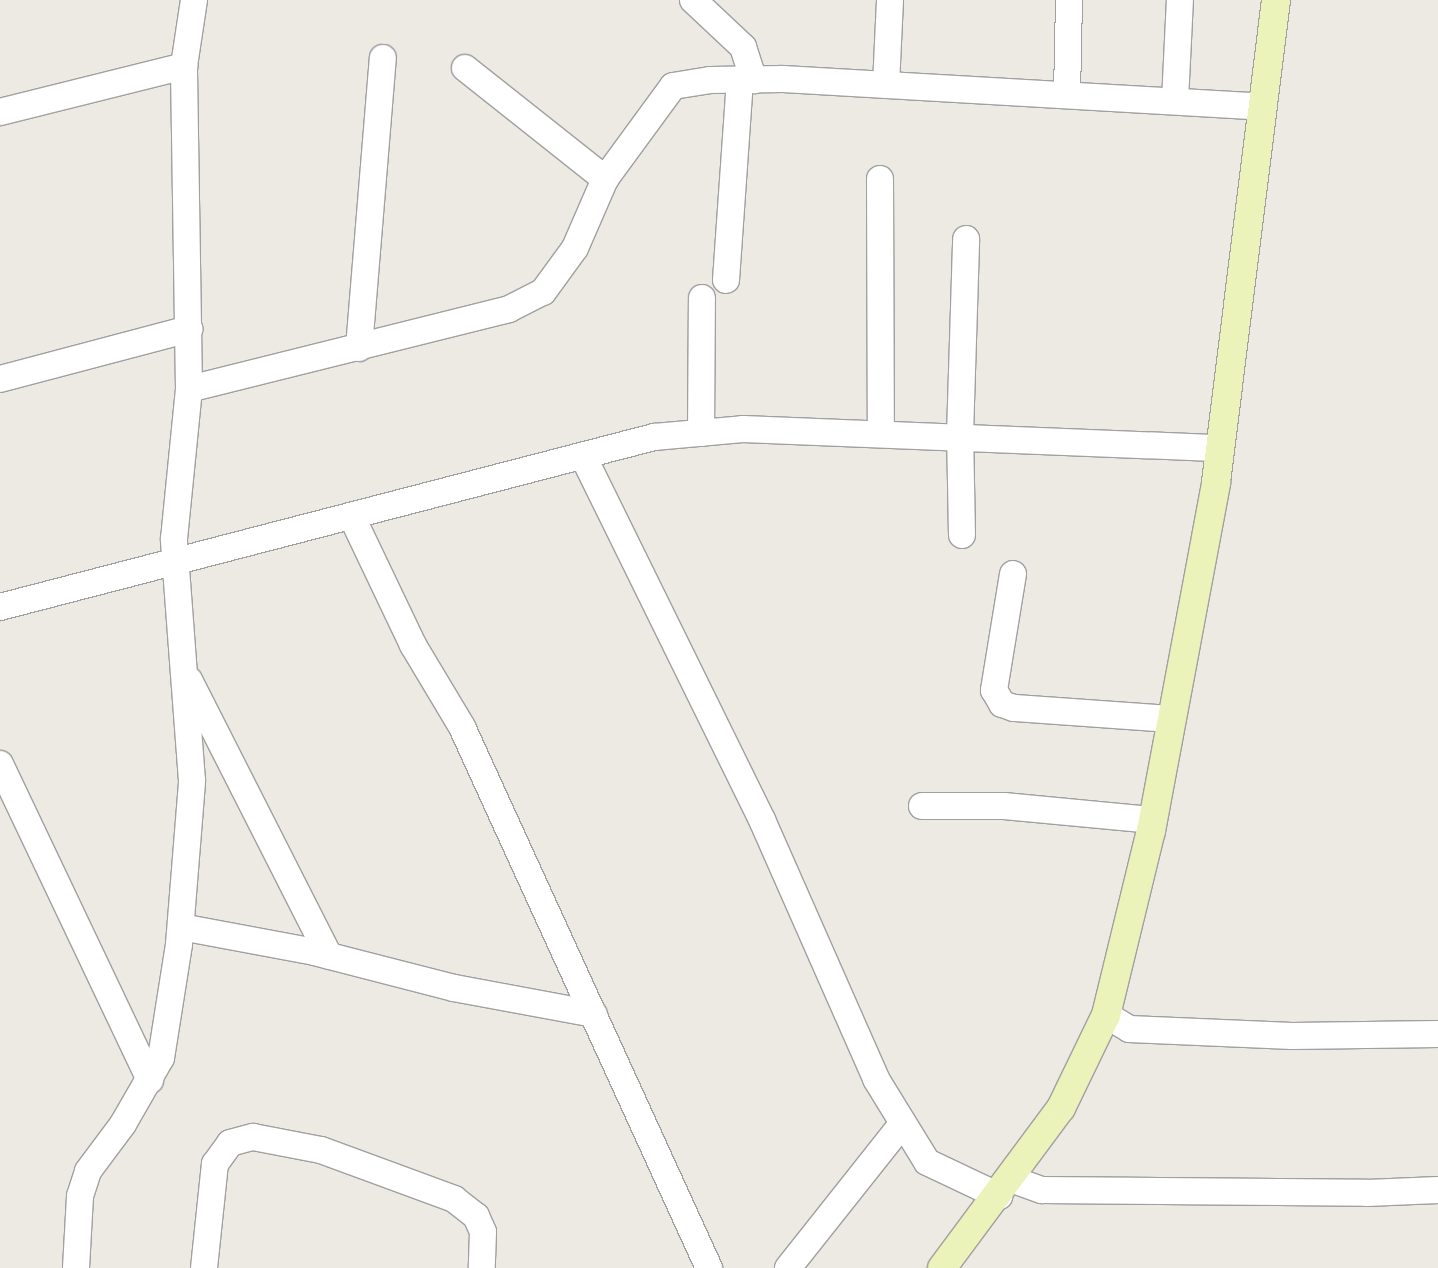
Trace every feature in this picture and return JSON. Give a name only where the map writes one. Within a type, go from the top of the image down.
[{"type":"street","points":[[76,1268],[80,1196],[88,1171],[150,1080],[162,1058],[180,927],[192,781],[175,530],[190,389],[184,66],[194,0]]},
{"type":"street","points":[[693,0],[743,47],[747,80],[726,280]]},
{"type":"street","points":[[886,85],[890,0]]},
{"type":"street","points":[[1067,95],[1069,0]]},
{"type":"street","points":[[1176,101],[1180,0]]},
{"type":"street","points":[[942,1268],[1005,1188],[1061,1108],[1106,1015],[1153,820],[1220,448],[1276,0]]},
{"type":"street","points":[[359,348],[383,58]]},
{"type":"street","points":[[0,112],[184,66]]},
{"type":"street","points":[[465,68],[605,179]]},
{"type":"street","points":[[190,389],[509,309],[543,292],[574,248],[605,179],[673,86],[710,80],[747,80],[886,85],[1263,106]]},
{"type":"street","points":[[880,179],[881,432]]},
{"type":"street","points":[[962,536],[960,435],[966,240]]},
{"type":"street","points":[[701,432],[702,298]]},
{"type":"street","points":[[0,379],[189,329]]},
{"type":"street","points":[[0,607],[654,437],[743,429],[960,435],[1220,448]]},
{"type":"street","points":[[583,456],[762,820],[876,1078],[902,1124],[927,1162],[1005,1188],[1367,1193],[1438,1190]]},
{"type":"street","points":[[352,517],[414,645],[462,727],[709,1268]]},
{"type":"street","points":[[1013,574],[994,690],[1002,704],[1014,708],[1172,719]]},
{"type":"street","points":[[184,671],[330,956]]},
{"type":"street","points":[[0,764],[150,1080]]},
{"type":"street","points":[[922,806],[1004,806],[1153,820]]},
{"type":"street","points":[[180,927],[330,956],[454,988],[594,1014]]},
{"type":"street","points":[[1106,1015],[1129,1029],[1292,1036],[1438,1034]]},
{"type":"street","points":[[788,1268],[902,1124]]},
{"type":"street","points":[[204,1268],[215,1164],[230,1143],[253,1137],[321,1150],[454,1199],[476,1216],[483,1232],[482,1268]]}]
